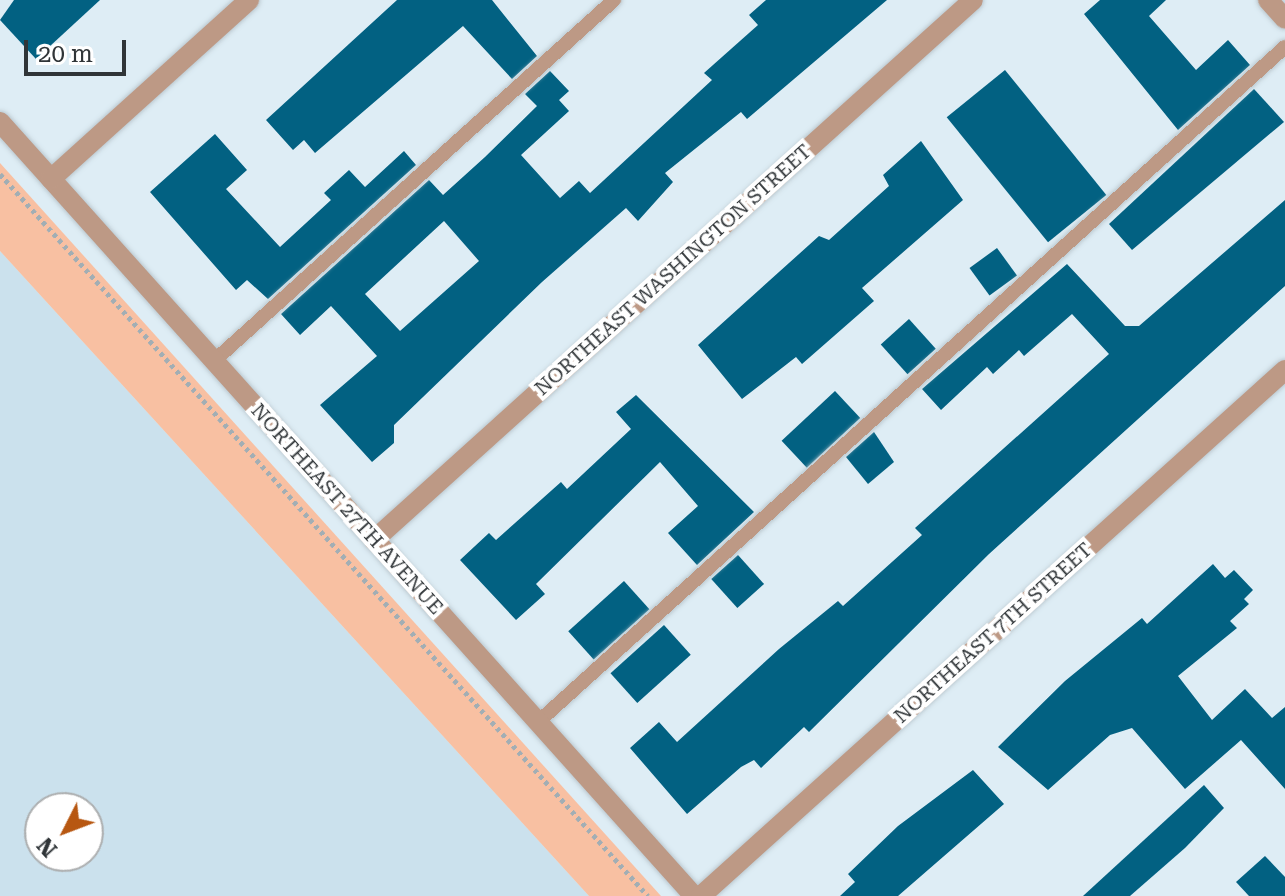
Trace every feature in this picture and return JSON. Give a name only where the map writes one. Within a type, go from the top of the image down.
[{"type":"street","points":[[51,179],[249,0]]},
{"type":"street","name":"NORTHEAST WASHINGTON STREET","points":[[374,540],[973,0]]},
{"type":"street","points":[[1268,0],[1285,19]]},
{"type":"street","name":"NORTHEAST 27TH AVENUE","points":[[0,122],[694,896]]},
{"type":"street","name":"NORTHEAST 7TH STREET","points":[[701,896],[1285,370]]},
{"type":"lane","points":[[214,361],[614,0]]},
{"type":"lane","points":[[537,723],[1285,47]]},
{"type":"path","points":[[0,174],[648,896]]},
{"type":"shaded area","points":[[0,163],[661,896],[589,896],[0,251]]},
{"type":"shaded area","points":[[0,251],[589,896],[0,896]]},
{"type":"building","points":[[14,0],[100,0],[36,59],[0,20]]},
{"type":"building","points":[[397,0],[492,0],[537,56],[512,79],[463,26],[315,153],[304,140],[293,150],[266,120]]},
{"type":"building","points":[[766,0],[887,0],[747,119],[741,112],[665,173],[673,182],[638,221],[626,208],[542,282],[394,425],[394,443],[372,462],[320,405],[377,356],[331,306],[300,335],[281,314],[429,180],[443,195],[537,106],[525,94],[550,71],[569,91],[559,100],[569,111],[521,155],[560,198],[579,181],[590,193],[712,80],[704,73],[758,25],[749,15]],"holes":[[[444,221],[479,261],[400,331],[365,294]]]},
{"type":"building","points":[[1100,0],[1166,0],[1149,16],[1196,70],[1228,40],[1250,65],[1178,130],[1084,14]]},
{"type":"building","points":[[1005,70],[1106,195],[1048,242],[947,117]]},
{"type":"building","points":[[1254,89],[1284,122],[1132,250],[1109,224]]},
{"type":"building","points":[[215,134],[247,170],[226,189],[280,247],[331,200],[324,193],[349,170],[365,187],[404,151],[416,165],[268,299],[247,280],[236,290],[150,192]]},
{"type":"building","points":[[921,141],[963,200],[862,288],[874,301],[802,364],[796,357],[742,399],[698,345],[819,236],[829,240],[889,186],[883,175]]},
{"type":"building","points":[[1285,200],[1285,286],[989,554],[809,732],[804,727],[761,768],[754,760],[741,767],[687,814],[630,748],[659,722],[677,742],[779,649],[838,601],[843,606],[922,535],[915,528],[1109,354],[1072,314],[1024,356],[1019,350],[993,374],[987,367],[941,410],[922,389],[1067,264],[1125,326],[1139,326]]},
{"type":"building","points":[[997,248],[1017,276],[989,295],[969,268]]},
{"type":"building","points":[[909,319],[936,349],[908,374],[881,344]]},
{"type":"building","points":[[835,391],[860,418],[807,468],[782,441]]},
{"type":"building","points":[[636,395],[754,512],[697,565],[668,533],[698,506],[660,462],[536,584],[545,594],[516,620],[460,560],[489,533],[496,540],[561,482],[567,489],[631,429],[616,412]]},
{"type":"building","points":[[874,432],[894,462],[868,484],[846,457]]},
{"type":"building","points":[[738,555],[764,584],[737,608],[711,579]]},
{"type":"building","points":[[1213,564],[1225,578],[1234,570],[1253,590],[1244,599],[1249,604],[1230,621],[1237,628],[1178,676],[1212,720],[1245,689],[1272,718],[1285,707],[1285,789],[1241,740],[1185,789],[1132,728],[1110,735],[1048,790],[998,747],[1065,681],[1142,618],[1147,624]]},
{"type":"building","points":[[624,581],[649,609],[594,659],[568,631]]},
{"type":"building","points":[[664,625],[691,655],[637,703],[610,673]]},
{"type":"building","points":[[973,770],[1004,804],[898,896],[840,896],[855,882],[848,874],[898,826]]},
{"type":"building","points":[[1204,785],[1224,808],[1185,848],[1130,896],[1083,896]]},
{"type":"building","points":[[1265,856],[1285,877],[1285,896],[1249,896],[1236,882]]}]
